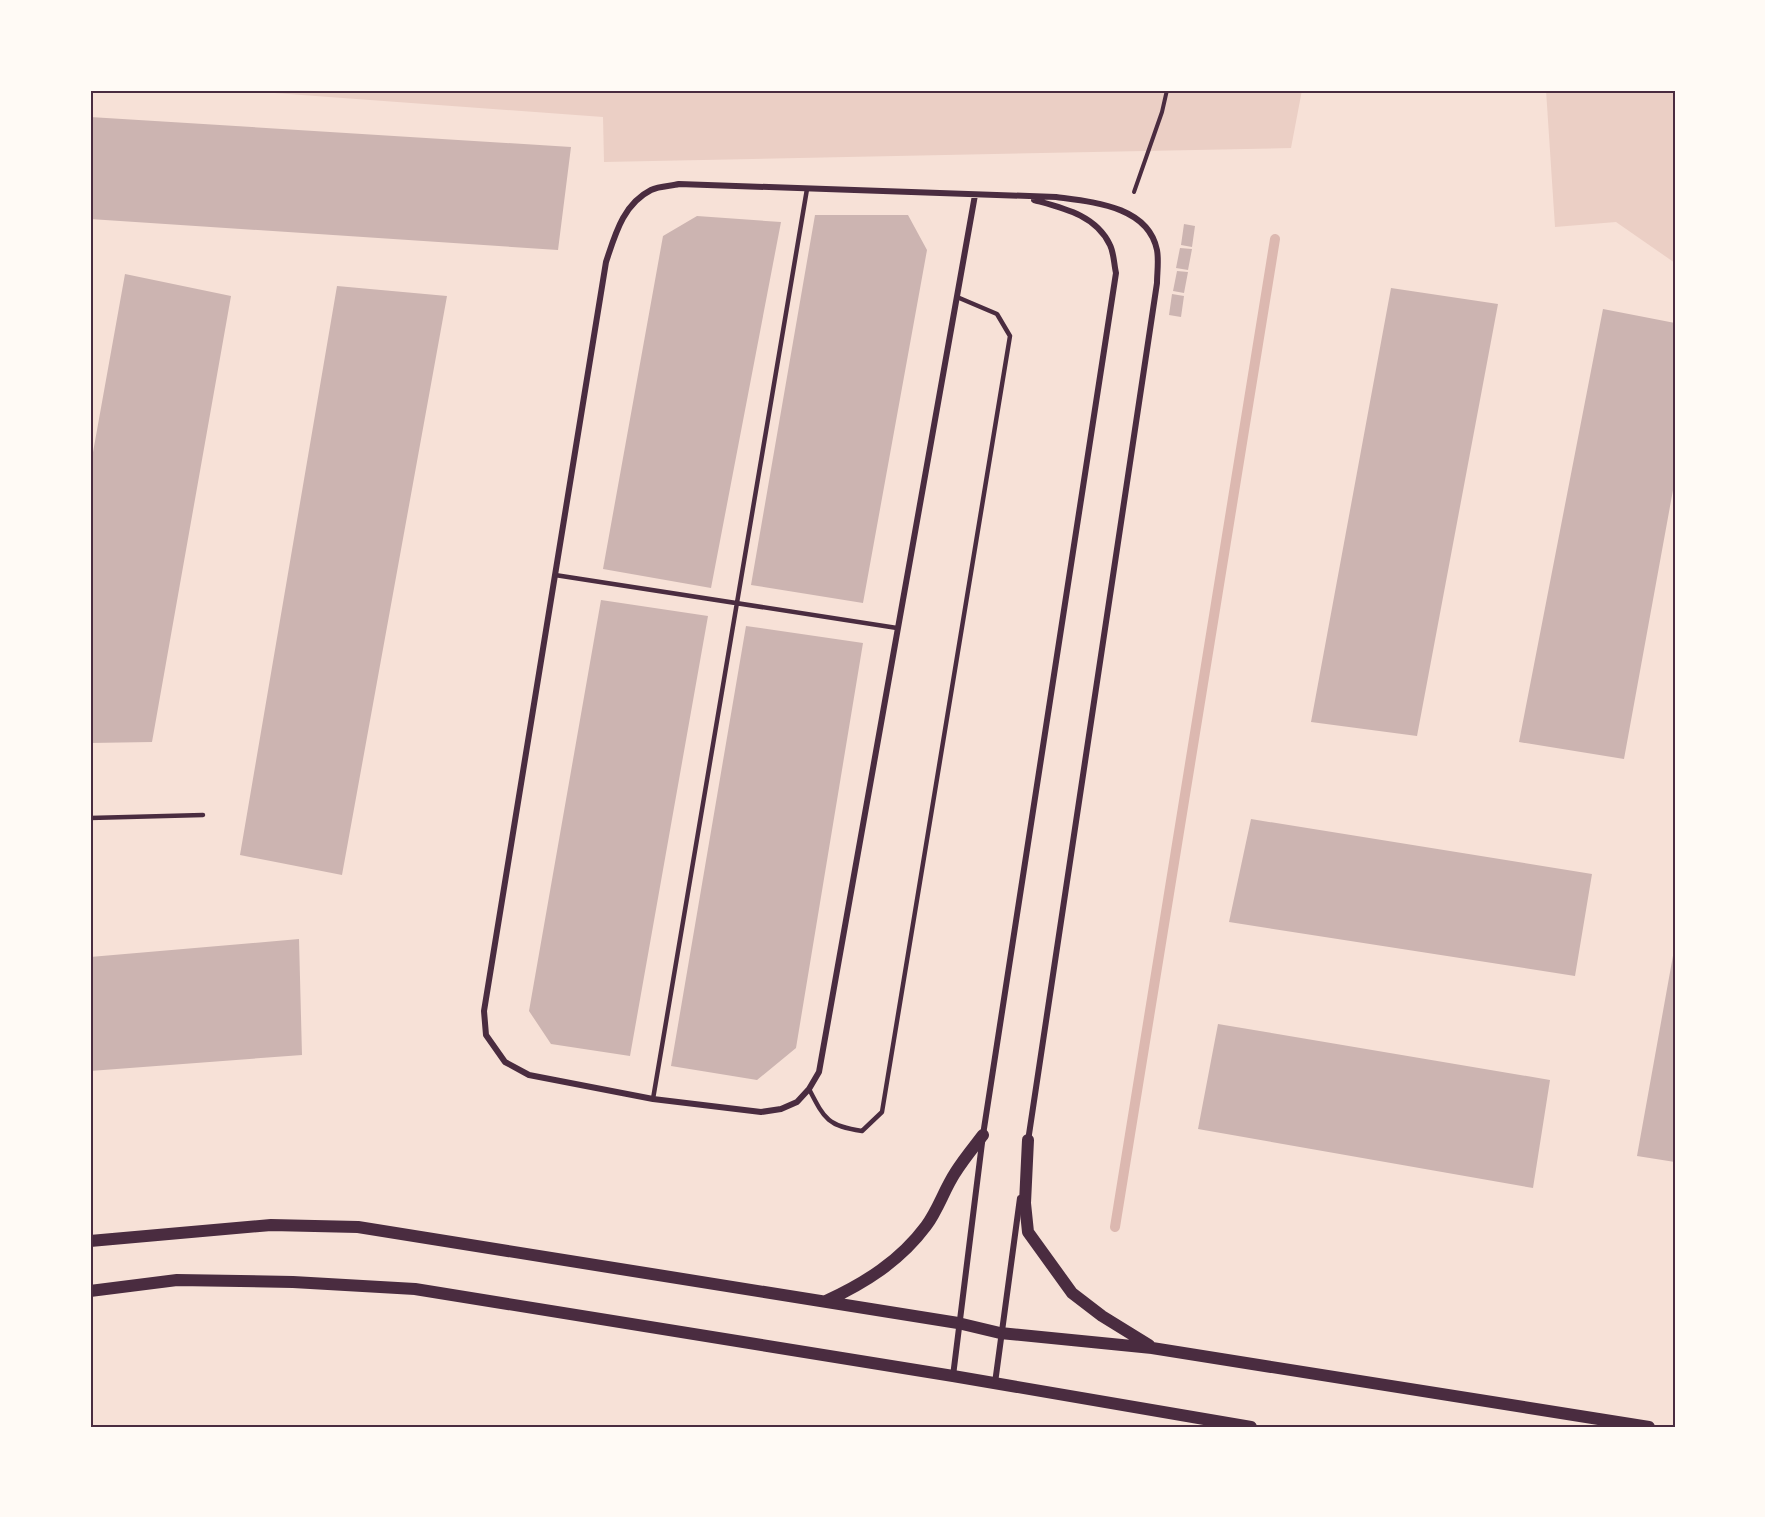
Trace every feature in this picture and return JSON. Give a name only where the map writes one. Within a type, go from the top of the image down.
[{"type":"main road","points":[[825,1301],[855,1288],[908,1248],[926,1225],[954,1174],[983,1136]]},
{"type":"main road","points":[[1028,1140],[1025,1203],[1028,1232],[1072,1293],[1101,1316],[1152,1348]]},
{"type":"main road","points":[[90,1241],[271,1225],[358,1227],[825,1301],[958,1323],[1000,1333],[1152,1348],[1649,1427]]},
{"type":"main road","points":[[90,1291],[177,1280],[293,1282],[415,1289],[1251,1427]]},
{"type":"street","points":[[975,195],[819,1072],[809,1089],[797,1102],[781,1109],[761,1112],[653,1099],[529,1075],[505,1062],[486,1035],[484,1011],[606,262],[617,228],[631,206],[652,189],[679,184],[1056,197],[1097,203],[1127,213],[1144,225],[1157,250],[1157,284],[1028,1140],[995,1383]]},
{"type":"street","points":[[953,1376],[983,1136],[1116,273],[1111,245],[1093,222],[1066,209],[1024,197]]},
{"type":"lane","points":[[653,1099],[807,189]]},
{"type":"lane","points":[[809,1089],[821,1112],[838,1128],[862,1131],[882,1112],[1010,336],[997,314],[957,297]]},
{"type":"lane","points":[[555,575],[897,628]]},
{"type":"lane","points":[[90,818],[203,815]]},
{"type":"path","points":[[1127,213],[1162,112],[1167,90]]},
{"type":"shaded area","points":[[233,90],[1302,90],[1291,148],[604,162],[603,117]]},
{"type":"shaded area","points":[[1546,90],[1675,90],[1675,263],[1616,222],[1555,227]]},
{"type":"building","points":[[90,117],[571,147],[558,250],[90,219]]},
{"type":"building","points":[[815,215],[908,215],[927,250],[863,603],[751,585]]},
{"type":"building","points":[[697,216],[781,222],[711,588],[603,569],[663,236]]},
{"type":"building","points":[[1184,224],[1195,226],[1192,247],[1181,245]]},
{"type":"building","points":[[1180,248],[1192,249],[1188,270],[1176,268]]},
{"type":"building","points":[[1177,271],[1188,272],[1184,293],[1173,291]]},
{"type":"building","points":[[125,274],[231,296],[152,742],[90,743],[90,469]]},
{"type":"building","points":[[337,286],[447,296],[342,875],[240,855]]},
{"type":"building","points":[[1391,288],[1498,304],[1417,736],[1311,722]]},
{"type":"building","points":[[1172,294],[1184,296],[1181,317],[1169,315]]},
{"type":"building","points":[[1603,309],[1675,323],[1675,479],[1624,759],[1519,742]]},
{"type":"building","points":[[601,600],[708,616],[630,1056],[551,1044],[529,1011]]},
{"type":"building","points":[[746,626],[863,643],[796,1048],[757,1080],[671,1066]]},
{"type":"building","points":[[1251,819],[1592,874],[1575,976],[1229,922]]},
{"type":"building","points":[[299,939],[302,1055],[90,1071],[90,957]]},
{"type":"building","points":[[1675,950],[1675,1162],[1637,1156]]},
{"type":"building","points":[[1218,1024],[1550,1080],[1533,1188],[1198,1129]]},
{"type":"waterway","points":[[1115,1227],[1275,239]]}]
